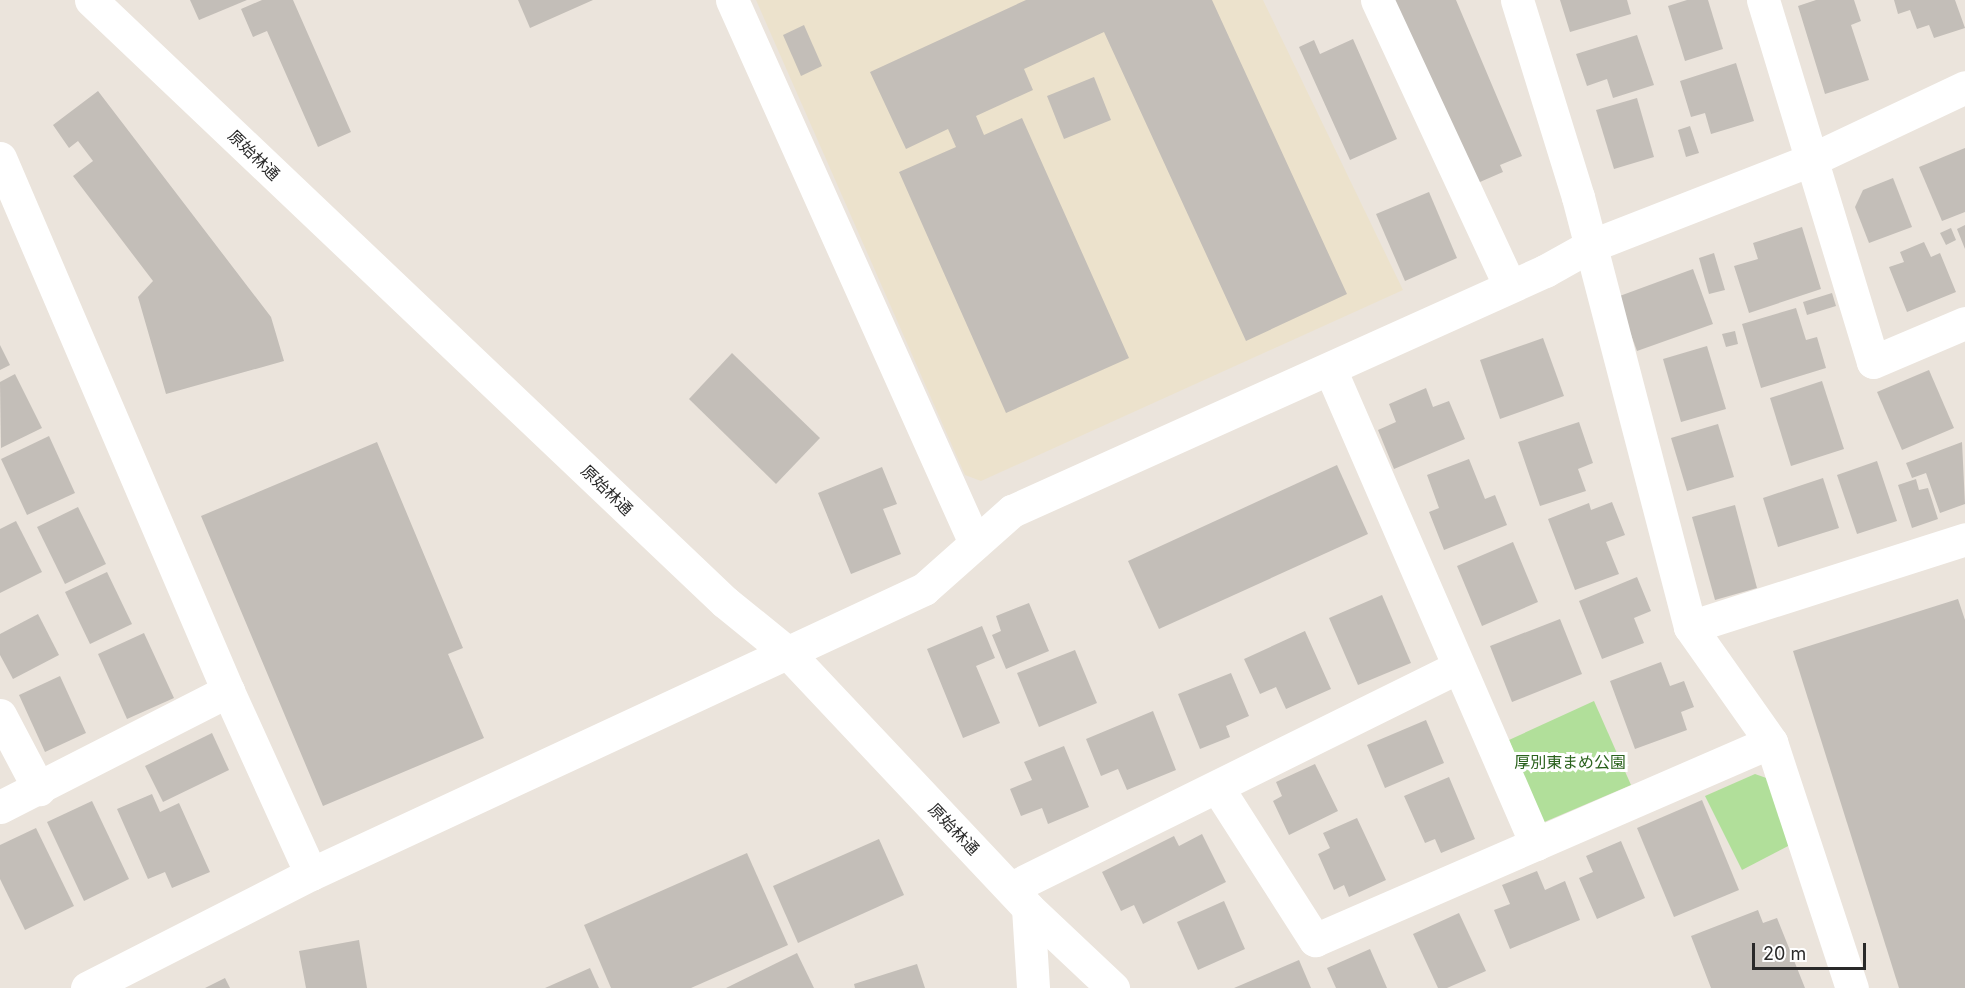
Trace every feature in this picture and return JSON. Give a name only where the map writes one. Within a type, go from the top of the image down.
[{"type":"street","name":"原始林通","points":[[91,0],[725,602],[788,653],[1019,898],[1113,988]]},
{"type":"street","points":[[732,0],[975,543]]},
{"type":"street","points":[[1377,0],[1510,286]]},
{"type":"street","points":[[1517,0],[1590,246],[1690,627],[1771,742],[1852,988]]},
{"type":"street","points":[[1763,0],[1873,362],[1965,323]]},
{"type":"street","points":[[87,988],[311,874],[924,589],[1012,511],[1330,369],[1510,286],[1590,246],[1813,159],[1965,87]]},
{"type":"street","points":[[0,158],[228,691],[311,874]]},
{"type":"street","points":[[1330,369],[1457,668],[1536,844]]},
{"type":"street","points":[[1690,627],[1965,539]]},
{"type":"street","points":[[1033,988],[1019,898],[1218,787],[1457,668]]},
{"type":"street","points":[[0,807],[228,691]]},
{"type":"street","points":[[0,715],[39,789]]},
{"type":"street","points":[[1218,787],[1315,940],[1771,742]]},
{"type":"shaded area","points":[[756,0],[1263,0],[1403,290],[981,481],[965,475]]},
{"type":"green space","name":"厚別東まめ公園","points":[[1594,701],[1631,785],[1542,823],[1509,740]]},
{"type":"green space","points":[[1755,774],[1772,780],[1792,844],[1742,870],[1705,796]]},
{"type":"building","points":[[190,0],[247,0],[199,20]]},
{"type":"building","points":[[262,0],[293,0],[351,132],[318,147],[267,31],[253,37],[241,9]]},
{"type":"building","points":[[518,0],[593,0],[530,28]]},
{"type":"building","points":[[1026,0],[1212,0],[1347,294],[1246,341],[1104,32],[1024,69],[1033,90],[976,116],[984,135],[1022,118],[1129,358],[1006,413],[899,172],[956,147],[948,129],[906,149],[870,72]]},
{"type":"building","points":[[1395,0],[1456,0],[1522,156],[1500,165],[1503,172],[1473,185]]},
{"type":"building","points":[[1560,0],[1627,0],[1631,14],[1570,32]]},
{"type":"building","points":[[1687,0],[1708,0],[1723,49],[1685,61],[1668,6]]},
{"type":"building","points":[[1816,0],[1854,0],[1861,21],[1851,25],[1869,80],[1825,94],[1798,6]]},
{"type":"building","points":[[1894,0],[1955,0],[1965,28],[1934,38],[1929,25],[1917,29],[1910,10],[1898,14]]},
{"type":"building","points":[[804,25],[822,66],[801,76],[783,35]]},
{"type":"building","points":[[1637,35],[1654,85],[1613,98],[1607,79],[1587,86],[1576,54]]},
{"type":"building","points":[[1353,39],[1397,139],[1350,160],[1299,47],[1314,40],[1320,54]]},
{"type":"building","points":[[1736,63],[1754,121],[1711,134],[1705,113],[1691,117],[1680,81]]},
{"type":"building","points":[[1094,77],[1111,120],[1064,139],[1047,96]]},
{"type":"building","points":[[98,91],[271,317],[284,361],[166,394],[138,297],[153,281],[73,176],[93,161],[78,141],[69,148],[53,125]]},
{"type":"building","points":[[1637,98],[1654,157],[1614,169],[1596,110]]},
{"type":"building","points":[[1690,126],[1699,153],[1686,157],[1678,130]]},
{"type":"building","points":[[1965,148],[1965,212],[1942,221],[1919,167]]},
{"type":"building","points":[[1893,178],[1912,227],[1869,243],[1855,207],[1863,190]]},
{"type":"building","points":[[1429,192],[1457,258],[1405,281],[1376,214]]},
{"type":"building","points":[[1965,225],[1965,249],[1957,229]]},
{"type":"building","points":[[1802,227],[1821,289],[1749,313],[1734,266],[1758,259],[1753,243]]},
{"type":"building","points":[[1951,228],[1956,240],[1946,245],[1940,233]]},
{"type":"building","points":[[1924,242],[1931,257],[1940,253],[1956,292],[1907,312],[1889,267],[1904,262],[1900,252]]},
{"type":"building","points":[[1714,253],[1725,290],[1709,294],[1699,258]]},
{"type":"building","points":[[1693,269],[1713,324],[1637,351],[1617,297]]},
{"type":"building","points":[[1832,293],[1836,306],[1807,315],[1803,302]]},
{"type":"building","points":[[1796,308],[1806,340],[1817,337],[1826,368],[1761,388],[1742,324]]},
{"type":"building","points":[[1735,331],[1738,344],[1726,347],[1722,334]]},
{"type":"building","points":[[1543,338],[1564,396],[1500,419],[1480,360]]},
{"type":"building","points":[[0,345],[10,365],[0,370]]},
{"type":"building","points":[[1707,346],[1726,409],[1681,422],[1663,359]]},
{"type":"building","points":[[732,353],[820,438],[776,484],[689,399]]},
{"type":"building","points":[[1929,370],[1954,428],[1902,450],[1877,392]]},
{"type":"building","points":[[15,374],[42,428],[1,448],[0,382]]},
{"type":"building","points":[[1822,381],[1844,449],[1791,466],[1770,398]]},
{"type":"building","points":[[1426,388],[1433,407],[1449,401],[1465,439],[1394,469],[1378,430],[1396,422],[1389,404]]},
{"type":"building","points":[[1579,422],[1593,463],[1578,469],[1586,491],[1540,506],[1518,442]]},
{"type":"building","points":[[1718,424],[1734,477],[1687,491],[1671,438]]},
{"type":"building","points":[[49,436],[75,493],[27,515],[1,459]]},
{"type":"building","points":[[377,442],[463,648],[448,654],[484,738],[323,806],[201,516]]},
{"type":"building","points":[[1962,442],[1965,504],[1940,513],[1926,473],[1912,478],[1906,463]]},
{"type":"building","points":[[1469,459],[1485,499],[1495,495],[1507,525],[1444,550],[1429,512],[1439,508],[1427,475]]},
{"type":"building","points":[[1877,461],[1897,521],[1857,534],[1837,475]]},
{"type":"building","points":[[1337,465],[1368,534],[1159,629],[1128,561]]},
{"type":"building","points":[[882,467],[897,504],[883,509],[901,554],[851,574],[818,493]]},
{"type":"building","points":[[1823,478],[1839,528],[1778,547],[1763,498]]},
{"type":"building","points":[[1916,479],[1919,490],[1928,488],[1938,519],[1912,528],[1898,485]]},
{"type":"building","points":[[1612,502],[1625,535],[1606,542],[1619,574],[1575,590],[1548,519],[1589,503],[1591,510]]},
{"type":"building","points":[[1735,505],[1757,588],[1715,600],[1692,517]]},
{"type":"building","points":[[78,507],[106,564],[65,584],[37,527]]},
{"type":"building","points":[[16,521],[42,572],[0,593],[0,529]]},
{"type":"building","points":[[1513,542],[1538,602],[1482,626],[1457,566]]},
{"type":"building","points":[[107,572],[132,624],[90,644],[65,592]]},
{"type":"building","points":[[1637,577],[1651,611],[1634,618],[1644,643],[1602,659],[1579,601]]},
{"type":"building","points":[[1382,595],[1411,663],[1358,685],[1329,618]]},
{"type":"building","points":[[1958,599],[1965,620],[1965,988],[1899,988],[1793,651]]},
{"type":"building","points":[[1029,603],[1049,651],[1006,669],[992,635],[1001,631],[996,616]]},
{"type":"building","points":[[38,614],[59,655],[13,679],[0,655],[0,634]]},
{"type":"building","points":[[1560,619],[1582,674],[1512,702],[1490,646]]},
{"type":"building","points":[[982,626],[995,658],[976,666],[1000,723],[963,738],[927,649]]},
{"type":"building","points":[[1305,631],[1331,689],[1286,709],[1276,687],[1260,694],[1244,659]]},
{"type":"building","points":[[144,633],[174,698],[127,719],[98,654]]},
{"type":"building","points":[[1075,650],[1097,703],[1039,727],[1017,673]]},
{"type":"building","points":[[1661,662],[1670,686],[1684,681],[1694,707],[1681,712],[1687,730],[1635,749],[1610,681]]},
{"type":"building","points":[[1231,673],[1249,716],[1226,726],[1230,737],[1200,749],[1178,694]]},
{"type":"building","points":[[60,676],[86,733],[45,752],[19,695]]},
{"type":"building","points":[[1153,711],[1176,770],[1127,790],[1118,769],[1101,776],[1086,739]]},
{"type":"building","points":[[1426,720],[1444,763],[1385,788],[1367,745]]},
{"type":"building","points":[[212,733],[229,770],[163,802],[145,766]]},
{"type":"building","points":[[1064,746],[1089,807],[1048,824],[1042,808],[1021,816],[1010,789],[1032,780],[1024,762]]},
{"type":"building","points":[[1315,764],[1338,811],[1289,835],[1273,801],[1282,796],[1276,782]]},
{"type":"building","points":[[1449,777],[1475,839],[1441,853],[1435,839],[1425,843],[1404,796]]},
{"type":"building","points":[[152,794],[160,812],[179,803],[210,872],[172,888],[165,872],[148,879],[117,809]]},
{"type":"building","points":[[1702,800],[1739,890],[1674,917],[1637,828]]},
{"type":"building","points":[[92,801],[129,879],[84,901],[47,822]]},
{"type":"building","points":[[1357,818],[1386,880],[1349,897],[1344,885],[1334,890],[1318,854],[1330,848],[1323,833]]},
{"type":"building","points":[[36,828],[74,906],[25,930],[0,879],[0,845]]},
{"type":"building","points":[[1202,834],[1226,882],[1143,924],[1134,905],[1121,911],[1102,872],[1174,836],[1179,846]]},
{"type":"building","points":[[879,839],[904,895],[798,943],[773,886]]},
{"type":"building","points":[[1621,841],[1645,898],[1597,919],[1579,878],[1593,872],[1586,856]]},
{"type":"building","points":[[747,853],[788,945],[691,988],[611,988],[584,925]]},
{"type":"building","points":[[1537,871],[1545,890],[1565,881],[1580,920],[1510,949],[1494,910],[1510,904],[1502,885]]},
{"type":"building","points":[[1224,901],[1245,949],[1198,970],[1177,922]]},
{"type":"building","points":[[1758,910],[1763,923],[1777,918],[1805,988],[1711,988],[1691,936]]},
{"type":"building","points":[[1459,913],[1486,971],[1447,988],[1438,988],[1413,934]]},
{"type":"building","points":[[359,940],[367,988],[306,988],[299,951]]},
{"type":"building","points":[[1370,949],[1387,988],[1336,988],[1327,968]]},
{"type":"building","points":[[797,953],[814,988],[726,988]]},
{"type":"building","points":[[1299,960],[1311,988],[1234,988]]},
{"type":"building","points":[[917,964],[925,988],[855,988],[854,984]]},
{"type":"building","points":[[590,968],[599,988],[545,988]]},
{"type":"building","points":[[225,978],[230,988],[205,988]]}]
